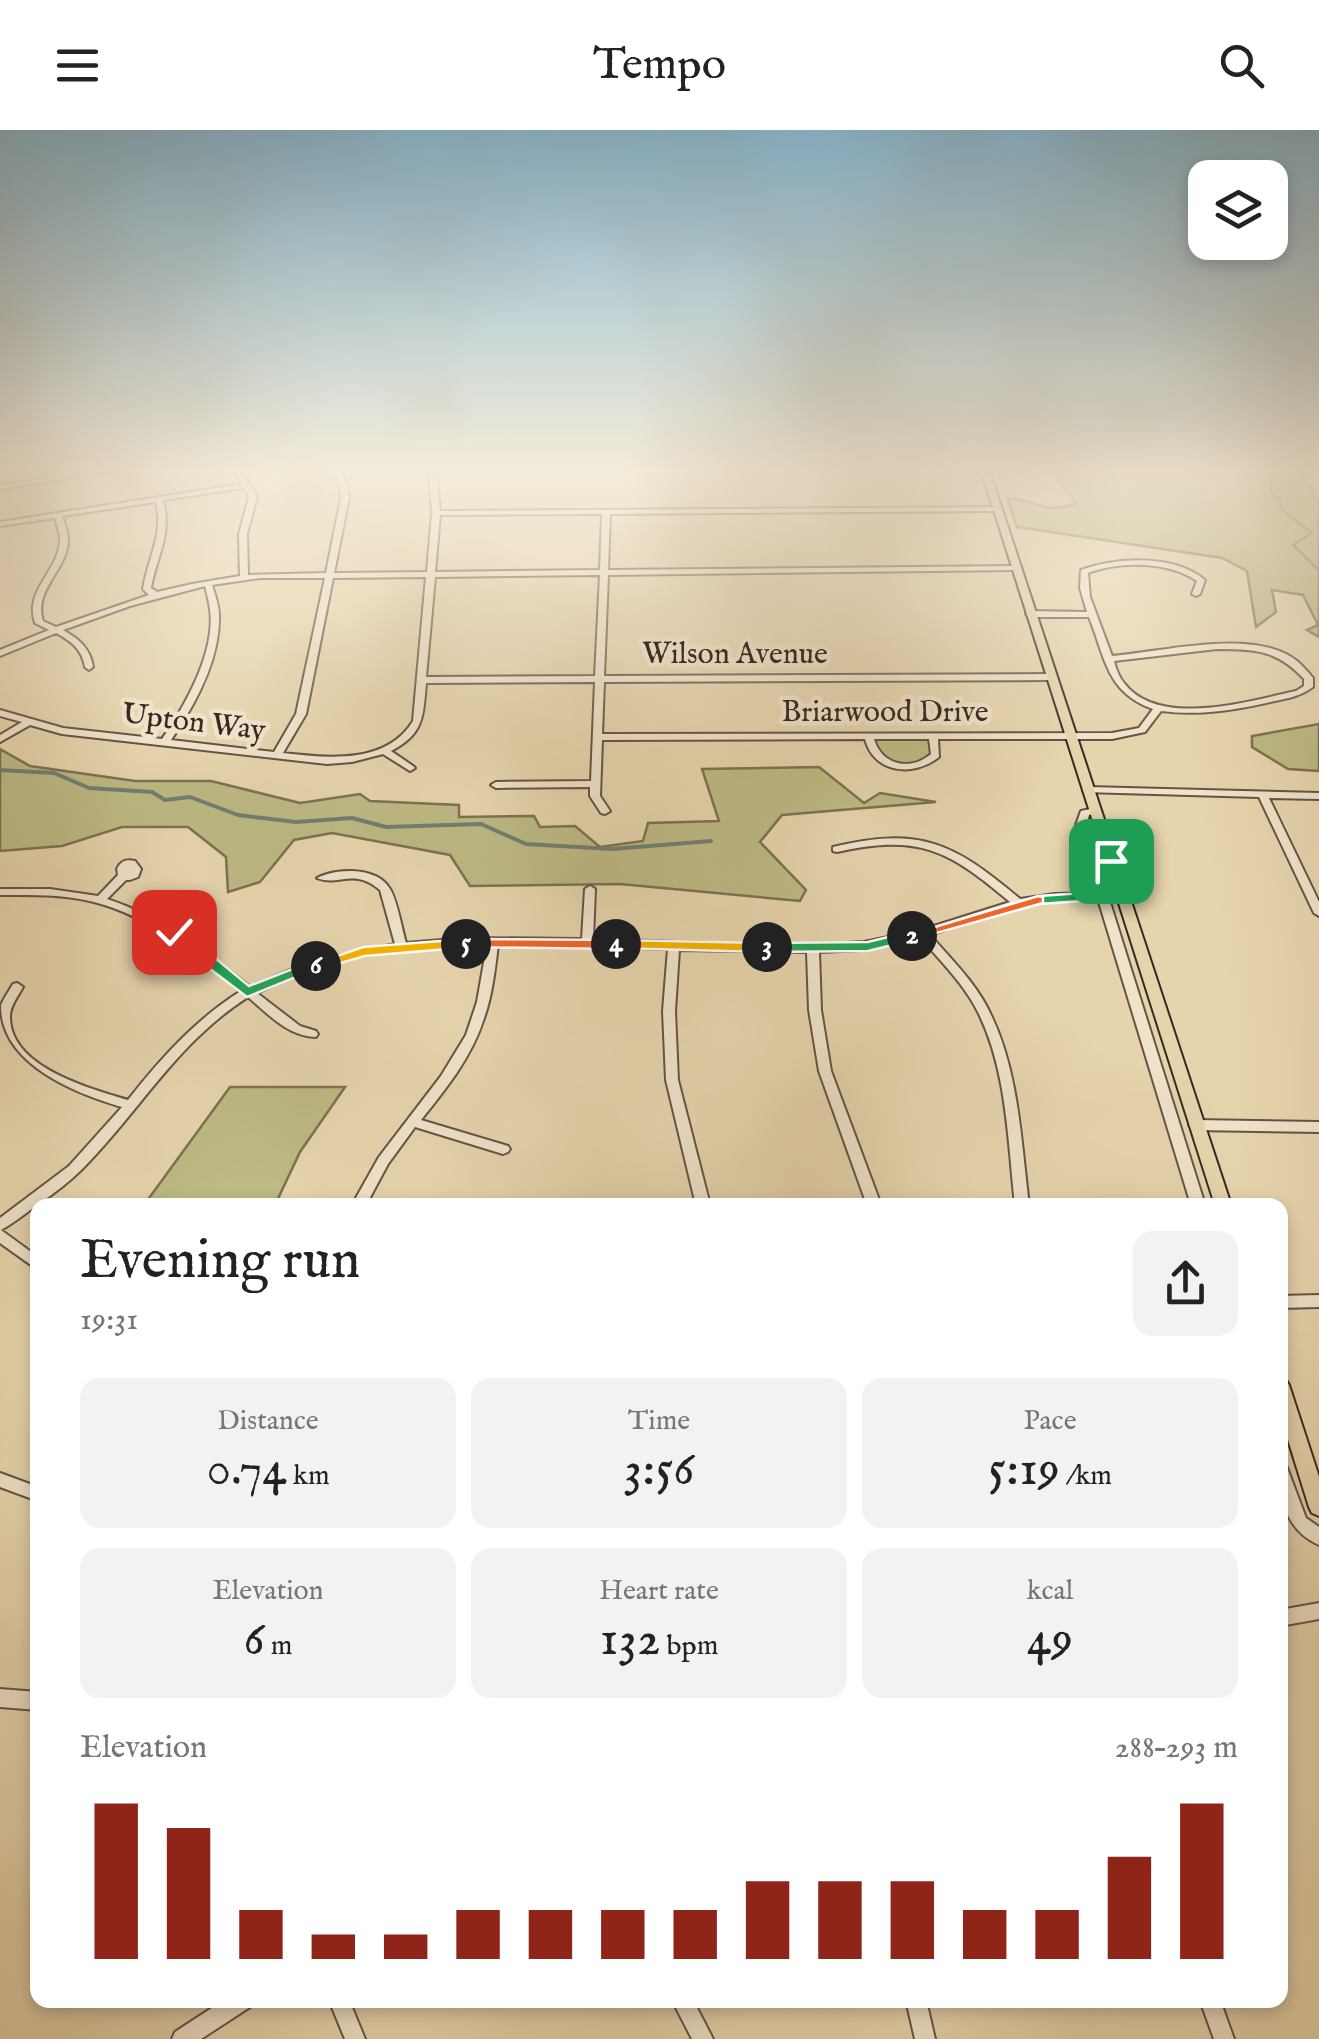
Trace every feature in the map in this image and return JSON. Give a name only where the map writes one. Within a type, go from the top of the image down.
[{"type":"main road","points":[[1012,559],[1079,772],[1095,811],[1113,896],[1221,1198]]},
{"type":"main road","points":[[1288,1410],[1319,1507]]},
{"type":"street","points":[[57,559],[36,604],[35,616],[83,646],[89,654],[89,667]]},
{"type":"street","points":[[153,559],[148,589],[154,595]]},
{"type":"street","points":[[244,559],[244,578]]},
{"type":"street","points":[[276,756],[301,714],[333,559]]},
{"type":"street","points":[[410,768],[383,750],[415,727],[431,559]]},
{"type":"street","points":[[604,559],[595,796],[605,811]]},
{"type":"street","points":[[1110,659],[1256,646],[1285,655],[1309,678],[1308,687],[1299,694],[1227,707],[1159,707],[1126,691],[1110,659],[1092,615],[1084,572],[1101,565],[1129,563],[1191,572],[1202,580],[1196,594]]},
{"type":"street","points":[[0,653],[154,595],[244,578],[430,572],[1015,568]]},
{"type":"street","points":[[164,743],[196,691],[216,617],[208,584]]},
{"type":"street","points":[[1030,614],[1092,615]]},
{"type":"street","name":"Wilson Avenue","points":[[421,680],[1050,676]]},
{"type":"street","name":"Briarwood Drive","points":[[598,737],[1132,734],[1142,730],[1159,707]]},
{"type":"street","name":"Upton Way","points":[[0,712],[62,731],[276,756],[340,761],[383,750]]},
{"type":"street","points":[[0,739],[27,723]]},
{"type":"street","points":[[868,736],[870,748],[878,758],[907,767],[925,764],[936,755],[933,737]]},
{"type":"street","points":[[496,784],[596,784]]},
{"type":"street","points":[[1088,790],[1319,796]]},
{"type":"street","points":[[1263,794],[1319,913]]},
{"type":"street","points":[[837,849],[892,839],[937,846],[987,877],[1018,903]]},
{"type":"street","points":[[322,878],[357,874],[378,882],[384,888],[400,946]]},
{"type":"street","points":[[102,897],[124,875]]},
{"type":"street","points":[[586,944],[590,890]]},
{"type":"street","points":[[0,892],[102,897],[149,915],[296,1029],[312,1034]]},
{"type":"street","points":[[34,1198],[82,1160],[183,1043],[222,1008],[291,973],[363,952],[400,946],[493,943],[813,949],[868,946],[1018,903],[1113,896],[1196,1198]]},
{"type":"street","points":[[923,933],[974,993],[988,1018],[1002,1071],[1021,1198]]},
{"type":"street","points":[[363,1198],[378,1168],[472,1036],[486,990],[493,943]]},
{"type":"street","points":[[674,945],[669,1011],[672,1080],[701,1198]]},
{"type":"street","points":[[813,949],[815,1010],[825,1072],[871,1198]]},
{"type":"street","points":[[18,988],[4,1011],[5,1028],[20,1052],[40,1071],[70,1087],[130,1105]]},
{"type":"street","points":[[414,1122],[503,1149]]},
{"type":"street","points":[[1195,1126],[1319,1127]]},
{"type":"street","points":[[0,1225],[30,1201]]},
{"type":"street","points":[[0,1236],[30,1259]]},
{"type":"street","points":[[1288,1302],[1319,1301]]},
{"type":"street","points":[[0,1480],[30,1491]]},
{"type":"street","points":[[1288,1492],[1300,1524],[1319,1536]]},
{"type":"street","points":[[1288,1617],[1319,1612]]},
{"type":"street","points":[[0,1698],[30,1700]]},
{"type":"street","points":[[182,2039],[230,2008]]},
{"type":"street","points":[[343,2008],[355,2039]]},
{"type":"street","points":[[686,2008],[703,2039]]},
{"type":"street","points":[[918,2008],[925,2039]]},
{"type":"street","points":[[1213,2008],[1224,2039]]},
{"type":"shaded area","points":[[1224,559],[1319,559],[1319,637],[1307,630],[1318,625],[1303,595],[1272,590],[1276,612],[1256,627],[1247,571]]},
{"type":"shaded area","points":[[1319,724],[1319,771],[1288,769],[1252,747],[1252,736]]},
{"type":"shaded area","points":[[869,737],[933,737],[936,750],[925,764],[890,765]]},
{"type":"shaded area","points":[[0,749],[30,766],[135,781],[211,781],[300,803],[360,794],[370,801],[459,805],[459,817],[534,816],[540,827],[575,826],[600,847],[643,841],[648,823],[719,821],[702,769],[819,767],[864,803],[880,793],[936,802],[782,815],[760,842],[806,890],[800,901],[620,884],[470,886],[450,855],[332,833],[294,840],[260,882],[228,892],[226,857],[188,827],[122,827],[62,846],[0,851]]},
{"type":"shaded area","points":[[230,1087],[345,1087],[300,1152],[278,1198],[149,1198]]},
{"type":"waterway","points":[[1308,559],[1319,570]]},
{"type":"waterway","points":[[0,770],[54,773],[89,788],[152,792],[165,800],[190,797],[238,815],[296,822],[352,818],[386,827],[481,824],[526,844],[612,849],[711,841]]},
{"type":"route","points":[[174,932],[247,992],[291,973],[363,952],[400,946],[868,946],[1018,903],[1122,895],[1111,861]]}]
